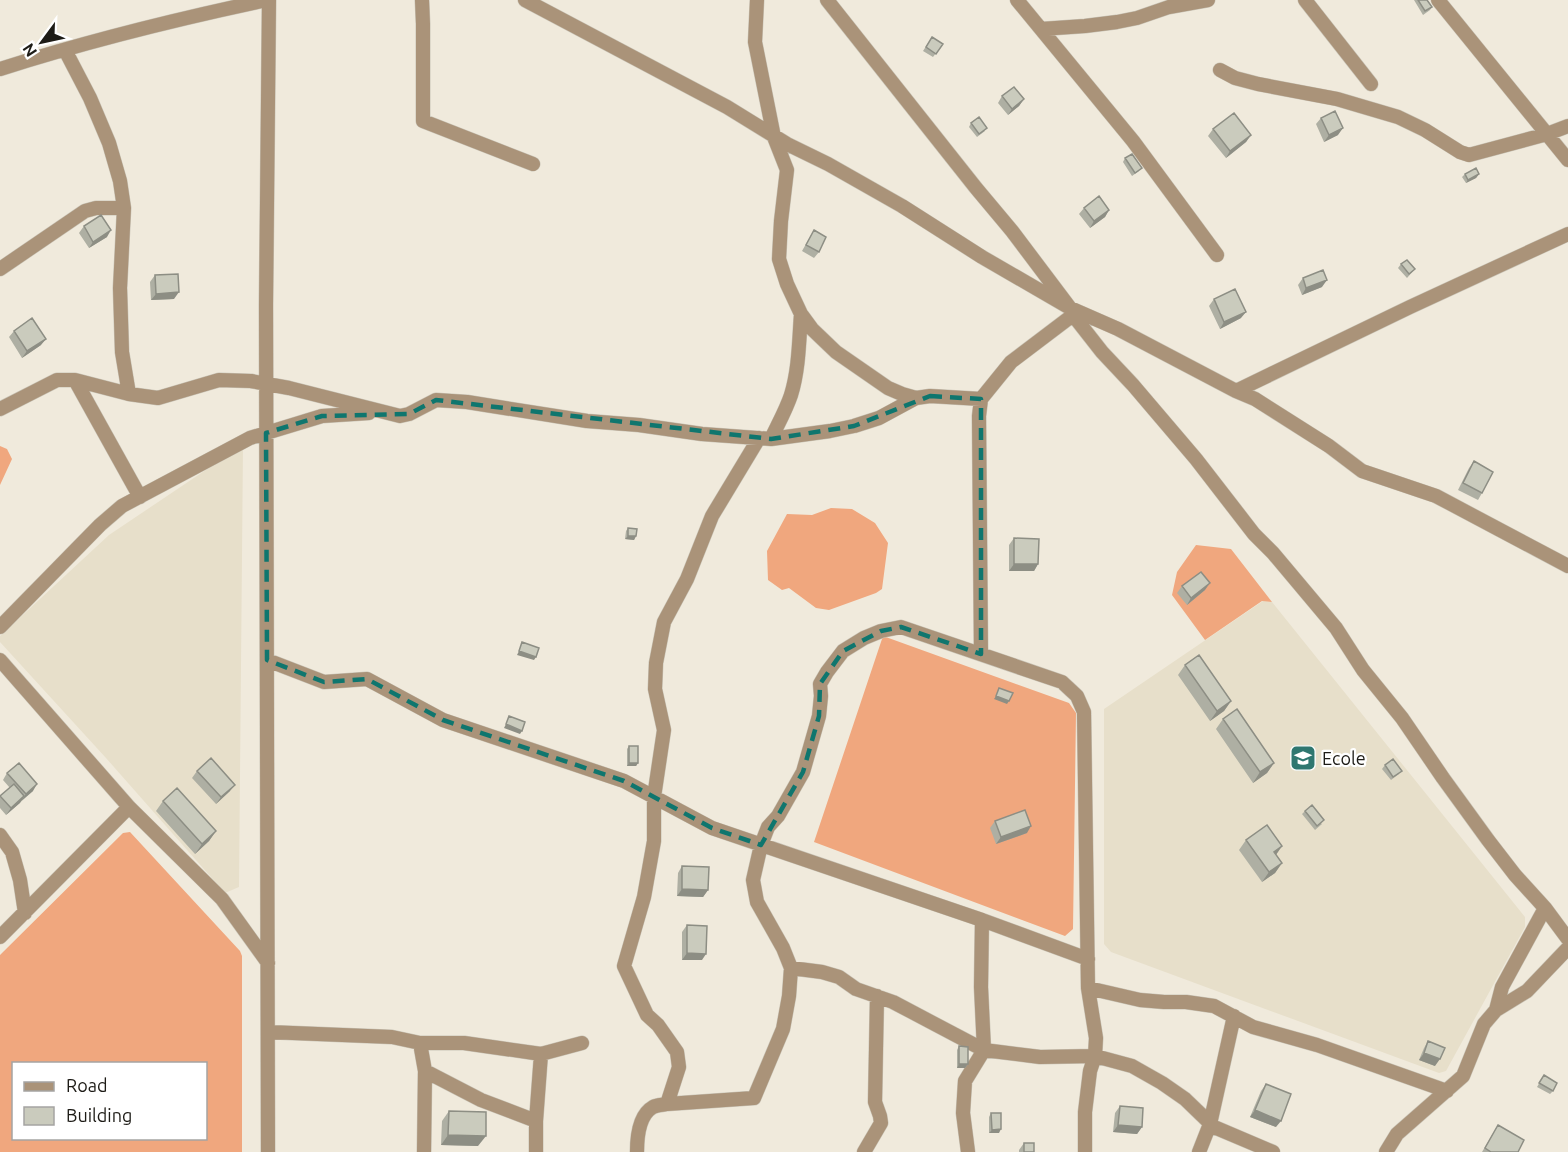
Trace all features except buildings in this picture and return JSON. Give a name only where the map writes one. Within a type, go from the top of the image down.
[{"type":"street","points":[[0,69],[190,16],[268,0],[266,384],[268,1152]]},
{"type":"street","points":[[422,0],[423,121],[533,164]]},
{"type":"street","points":[[525,0],[727,107],[774,136],[902,206],[1071,312],[1118,329],[1255,399],[1329,446],[1362,471],[1436,496],[1568,566]]},
{"type":"street","points":[[757,0],[755,42],[774,136],[787,170],[779,259],[787,284],[801,314],[812,329],[837,352],[888,388],[916,398]]},
{"type":"street","points":[[827,0],[1012,231],[1102,352],[1196,459],[1254,534],[1273,553],[1336,628],[1363,670],[1402,718],[1488,840],[1568,939]]},
{"type":"street","points":[[1017,0],[1133,141],[1217,255]]},
{"type":"street","points":[[1041,29],[1117,22],[1169,7],[1208,0]]},
{"type":"street","points":[[1305,0],[1371,84]]},
{"type":"street","points":[[1438,0],[1568,160]]},
{"type":"street","points":[[65,50],[82,81],[109,143],[120,181],[124,208],[120,288],[122,352],[129,393]]},
{"type":"street","points":[[1220,70],[1235,78],[1337,99],[1398,117],[1469,155],[1568,126]]},
{"type":"street","points":[[0,269],[85,211],[96,208],[124,208]]},
{"type":"street","points":[[1236,391],[1568,234]]},
{"type":"street","points":[[981,654],[979,427],[981,399],[1011,362],[1071,312]]},
{"type":"street","points":[[667,1104],[679,1066],[677,1052],[658,1025],[647,1015],[624,966],[644,897],[654,841],[654,797],[664,730],[655,689],[656,663],[664,622],[687,579],[712,516],[783,414],[791,394],[796,371],[801,314]]},
{"type":"street","points":[[0,409],[57,380],[75,380],[158,398],[219,381],[251,381],[289,387],[400,416],[410,414],[436,400],[467,402],[587,421],[765,439],[819,433],[854,426],[879,418],[916,398],[930,396],[981,399]]},
{"type":"street","points":[[75,380],[140,497]]},
{"type":"street","points":[[0,627],[100,525],[122,506],[250,438],[322,416],[380,412]]},
{"type":"street","points":[[637,1152],[637,1141],[643,1118],[654,1107],[667,1104],[754,1098],[783,1029],[791,968],[758,902],[753,880],[761,845],[768,827],[778,816],[803,772],[819,716],[820,684],[827,672],[843,651],[864,638],[881,631],[902,627],[1062,682],[1077,696],[1084,712],[1088,988],[1096,1038],[1085,1112],[1085,1152]]},
{"type":"street","points":[[0,660],[129,807],[222,899],[268,963]]},
{"type":"street","points":[[267,660],[324,682],[367,679],[443,720],[624,781],[712,828],[982,920],[1088,959]]},
{"type":"street","points":[[0,937],[129,807]]},
{"type":"street","points":[[0,835],[12,852],[20,880],[25,913]]},
{"type":"street","points":[[1496,1010],[1502,987],[1545,908]]},
{"type":"street","points":[[968,1152],[963,1113],[965,1081],[984,1050],[981,987],[982,920]]},
{"type":"street","points":[[1386,1152],[1397,1134],[1463,1076],[1484,1024],[1496,1010],[1527,991],[1568,948]]},
{"type":"street","points":[[791,968],[839,977],[856,989],[892,1002],[984,1050],[1040,1057],[1095,1056],[1132,1066],[1185,1099],[1209,1124],[1273,1152]]},
{"type":"street","points":[[1088,988],[1140,1000],[1214,1006],[1253,1027],[1317,1045],[1448,1090]]},
{"type":"street","points":[[864,1152],[881,1123],[875,1102],[877,996]]},
{"type":"street","points":[[1199,1152],[1209,1124],[1234,1016]]},
{"type":"street","points":[[268,1032],[392,1037],[420,1043],[464,1043],[541,1054],[582,1043]]},
{"type":"street","points":[[420,1043],[425,1071],[424,1152]]},
{"type":"street","points":[[536,1152],[541,1054]]},
{"type":"street","points":[[425,1071],[481,1100],[536,1121]]},
{"type":"highlighted area","points":[[930,396],[981,399],[981,654],[901,627],[881,631],[843,651],[820,684],[819,716],[803,772],[761,845],[712,828],[624,781],[443,720],[367,679],[324,682],[267,660],[266,433],[322,416],[409,414],[436,400],[771,439],[854,426]]},
{"type":"shaded area","points":[[243,445],[239,887],[225,893],[0,642],[0,636],[109,535]]},
{"type":"shaded area","points":[[0,446],[7,449],[12,459],[0,485]]},
{"type":"shaded area","points":[[831,508],[852,509],[875,523],[888,543],[882,589],[829,610],[816,608],[789,588],[782,590],[768,580],[767,551],[787,514],[812,515]]},
{"type":"shaded area","points":[[1196,545],[1231,549],[1272,602],[1262,601],[1205,640],[1172,595],[1177,572]]},
{"type":"shaded area","points":[[1263,601],[1272,602],[1525,917],[1525,927],[1446,1071],[1439,1073],[1111,952],[1104,944],[1104,709]]},
{"type":"shaded area","points":[[883,636],[1069,703],[1076,713],[1073,929],[1065,936],[814,842]]},
{"type":"shaded area","points":[[130,832],[240,951],[242,956],[242,1152],[0,1152],[0,955],[123,833]]},
{"type":"place","name":"Ecole","points":[[1303,758]]}]
